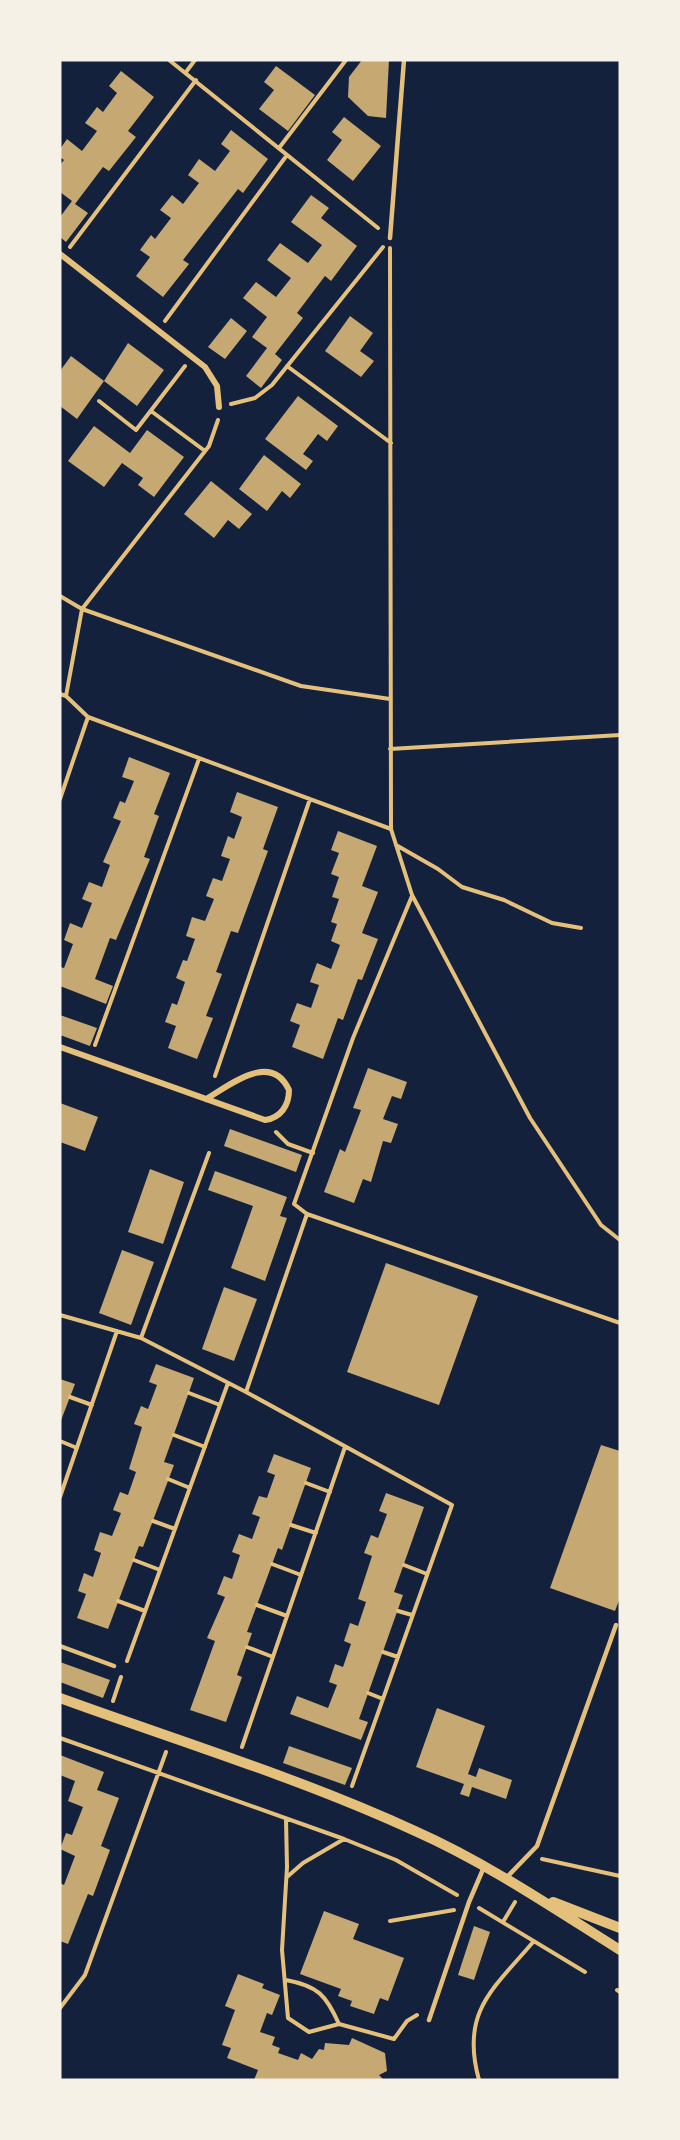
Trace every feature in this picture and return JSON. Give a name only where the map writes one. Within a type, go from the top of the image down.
[{"type":"street","points":[[61,255],[192,356],[212,375],[217,386],[219,407]]},
{"type":"street","points":[[60,1047],[90,1058],[265,1120],[272,1119],[282,1111],[289,1095],[284,1081],[269,1071],[250,1074],[206,1099]]},
{"type":"street","points":[[60,1698],[346,1801],[417,1831],[506,1879],[620,1950]]},
{"type":"street","points":[[523,1889],[620,1928]]},
{"type":"lane","points":[[390,238],[404,60]]},
{"type":"lane","points":[[506,1879],[537,1846],[616,1625]]},
{"type":"lane","points":[[60,1646],[114,1666]]},
{"type":"lane","points":[[429,2020],[466,1908],[484,1867]]},
{"type":"path","points":[[169,60],[390,238]]},
{"type":"path","points":[[186,72],[195,60]]},
{"type":"path","points":[[279,148],[346,60]]},
{"type":"path","points":[[61,255],[196,80]]},
{"type":"path","points":[[159,330],[287,155]]},
{"type":"path","points":[[66,696],[82,609],[205,451],[215,431],[219,407],[255,398],[272,385],[390,238]]},
{"type":"path","points":[[390,238],[391,829],[412,895],[530,1118],[601,1225],[620,1240]]},
{"type":"path","points":[[99,401],[136,430],[192,356]]},
{"type":"path","points":[[287,366],[391,443]]},
{"type":"path","points":[[151,411],[205,451]]},
{"type":"path","points":[[60,596],[82,609],[301,686],[390,699]]},
{"type":"path","points":[[60,694],[66,696],[88,717],[391,829]]},
{"type":"path","points":[[60,799],[88,717]]},
{"type":"path","points":[[390,749],[620,735]]},
{"type":"path","points":[[90,1058],[199,759]]},
{"type":"path","points":[[206,1099],[230,1038],[310,799]]},
{"type":"path","points":[[395,845],[438,869],[462,887],[504,900],[552,923],[581,928]]},
{"type":"path","points":[[412,895],[353,1038],[294,1204],[307,1215],[620,1323]]},
{"type":"path","points":[[265,1120],[288,1144],[313,1153]]},
{"type":"path","points":[[141,1338],[208,1153]]},
{"type":"path","points":[[246,1392],[307,1215]]},
{"type":"path","points":[[60,1315],[141,1338],[246,1392],[452,1505],[346,1801]]},
{"type":"path","points":[[60,1497],[117,1331]]},
{"type":"path","points":[[111,1704],[228,1383]]},
{"type":"path","points":[[189,1393],[220,1405]]},
{"type":"path","points":[[70,1397],[92,1405]]},
{"type":"path","points":[[174,1435],[205,1447]]},
{"type":"path","points":[[60,1441],[77,1448]]},
{"type":"path","points":[[241,1750],[345,1447]]},
{"type":"path","points":[[168,1479],[190,1488]]},
{"type":"path","points":[[306,1483],[330,1492]]},
{"type":"path","points":[[153,1521],[175,1529]]},
{"type":"path","points":[[291,1524],[316,1533]]},
{"type":"path","points":[[134,1560],[160,1570]]},
{"type":"path","points":[[272,1564],[301,1575]]},
{"type":"path","points":[[404,1565],[427,1574]]},
{"type":"path","points":[[118,1601],[145,1611]]},
{"type":"path","points":[[257,1605],[287,1616]]},
{"type":"path","points":[[398,1611],[412,1615]]},
{"type":"path","points":[[247,1647],[273,1658]]},
{"type":"path","points":[[383,1652],[398,1657]]},
{"type":"path","points":[[368,1693],[383,1699]]},
{"type":"path","points":[[60,1738],[344,1839],[396,1860],[585,1972]]},
{"type":"path","points":[[60,2007],[85,1975],[167,1749]]},
{"type":"path","points":[[286,1819],[282,1950],[288,2018],[309,2032],[339,2024],[394,2039],[414,2014],[429,2020]]},
{"type":"path","points":[[286,1877],[303,1863],[344,1839]]},
{"type":"path","points":[[531,1855],[620,1876]]},
{"type":"path","points":[[503,1922],[516,1900]]},
{"type":"path","points":[[390,1921],[466,1908]]},
{"type":"path","points":[[479,2080],[472,2055],[475,2020],[484,2000],[534,1941]]},
{"type":"path","points":[[286,1980],[307,1984],[327,1999],[339,2024]]},
{"type":"building","points":[[362,60],[389,60],[386,118],[368,116],[348,97],[349,77]]},
{"type":"building","points":[[276,66],[315,95],[288,131],[259,109],[274,90],[264,82]]},
{"type":"building","points":[[121,71],[154,97],[128,131],[136,137],[109,171],[103,167],[75,204],[88,213],[66,242],[60,237],[60,217],[72,201],[60,192],[60,165],[64,160],[60,157],[60,149],[67,139],[82,151],[97,131],[85,123],[97,107],[103,112],[117,93],[109,86]]},
{"type":"building","points":[[344,117],[381,146],[353,181],[327,160],[342,140],[332,132]]},
{"type":"building","points":[[231,130],[268,159],[243,193],[238,189],[183,260],[189,264],[163,297],[136,276],[150,257],[140,250],[151,235],[155,239],[171,218],[160,210],[172,195],[183,204],[199,183],[188,175],[199,159],[215,171],[230,151],[221,144]]},
{"type":"building","points":[[311,195],[329,208],[321,218],[357,246],[331,281],[325,276],[297,313],[303,318],[275,354],[282,360],[261,388],[246,376],[267,348],[252,337],[267,317],[243,298],[256,282],[276,297],[291,278],[267,260],[280,243],[308,263],[322,245],[291,222]]},
{"type":"building","points":[[350,316],[373,333],[360,351],[374,361],[361,377],[325,351]]},
{"type":"building","points":[[231,318],[247,331],[225,359],[208,347]]},
{"type":"building","points":[[128,343],[164,370],[137,406],[104,381]]},
{"type":"building","points":[[71,356],[104,381],[77,419],[60,406],[60,371]]},
{"type":"building","points":[[298,396],[338,426],[327,441],[318,434],[303,454],[313,461],[306,470],[265,439]]},
{"type":"building","points":[[94,426],[130,453],[147,430],[184,457],[154,497],[138,485],[143,478],[122,463],[104,487],[68,461]]},
{"type":"building","points":[[264,455],[301,484],[290,498],[282,491],[267,511],[239,489]]},
{"type":"building","points":[[211,481],[252,514],[239,529],[228,520],[214,538],[184,514]]},
{"type":"building","points":[[129,757],[170,773],[154,814],[159,816],[144,857],[150,859],[116,940],[110,938],[95,979],[113,986],[106,1004],[60,986],[60,967],[64,968],[73,944],[64,940],[70,923],[82,928],[92,903],[82,899],[89,882],[102,887],[110,865],[103,862],[121,821],[113,818],[120,801],[125,803],[134,781],[122,777]]},
{"type":"building","points":[[237,792],[278,807],[263,849],[268,851],[238,933],[231,931],[216,972],[222,974],[206,1016],[213,1018],[197,1059],[168,1048],[176,1026],[165,1022],[172,1003],[177,1005],[185,982],[176,978],[183,960],[187,961],[195,939],[186,936],[192,917],[205,921],[214,899],[206,896],[213,878],[222,881],[230,859],[221,856],[228,836],[234,839],[242,817],[230,812]]},
{"type":"building","points":[[338,831],[377,846],[362,886],[378,892],[362,933],[378,939],[362,980],[358,979],[343,1020],[338,1018],[323,1059],[292,1047],[300,1025],[290,1021],[297,1003],[311,1008],[319,985],[310,982],[317,963],[331,969],[340,945],[331,941],[337,924],[331,922],[339,899],[332,897],[339,877],[331,874],[339,853],[331,850]]},
{"type":"building","points":[[60,1015],[97,1028],[90,1046],[60,1035]]},
{"type":"building","points":[[368,1068],[407,1082],[401,1099],[392,1096],[383,1119],[398,1124],[391,1143],[383,1141],[371,1182],[363,1179],[354,1203],[324,1192],[340,1149],[345,1152],[361,1110],[353,1108]]},
{"type":"building","points":[[60,1103],[98,1117],[85,1151],[60,1142]]},
{"type":"building","points":[[230,1129],[302,1155],[296,1172],[224,1146]]},
{"type":"building","points":[[150,1169],[184,1182],[163,1244],[128,1232]]},
{"type":"building","points":[[215,1171],[287,1197],[280,1216],[287,1218],[265,1281],[231,1268],[253,1206],[208,1190]]},
{"type":"building","points":[[122,1250],[154,1262],[131,1325],[99,1313]]},
{"type":"building","points":[[386,1263],[478,1296],[439,1405],[347,1372]]},
{"type":"building","points":[[224,1287],[257,1299],[234,1361],[202,1349]]},
{"type":"building","points":[[156,1364],[194,1378],[164,1462],[174,1465],[143,1547],[139,1546],[108,1629],[77,1618],[86,1594],[78,1591],[84,1573],[93,1577],[101,1553],[94,1550],[100,1532],[112,1536],[121,1513],[113,1510],[120,1492],[128,1495],[136,1472],[129,1469],[142,1427],[134,1424],[141,1406],[148,1409],[157,1385],[149,1382]]},
{"type":"building","points":[[60,1379],[75,1384],[60,1423]]},
{"type":"building","points":[[601,1445],[620,1451],[620,1598],[615,1611],[550,1588]]},
{"type":"building","points":[[274,1454],[311,1468],[282,1550],[278,1548],[247,1632],[252,1633],[237,1675],[242,1677],[226,1722],[190,1710],[215,1641],[207,1638],[225,1597],[217,1594],[224,1576],[232,1579],[240,1555],[232,1552],[239,1534],[252,1539],[260,1517],[252,1514],[259,1496],[267,1498],[275,1475],[267,1472]]},
{"type":"building","points":[[386,1493],[424,1507],[394,1592],[403,1595],[359,1719],[368,1722],[361,1740],[290,1714],[297,1696],[328,1708],[337,1685],[329,1682],[335,1664],[343,1667],[351,1644],[344,1641],[350,1623],[358,1626],[366,1602],[358,1599],[372,1556],[364,1553],[371,1535],[378,1538],[387,1514],[379,1511]]},
{"type":"building","points":[[60,1662],[110,1680],[103,1698],[60,1682]]},
{"type":"building","points":[[437,1708],[485,1726],[468,1774],[476,1777],[479,1768],[512,1780],[506,1799],[472,1787],[469,1797],[460,1794],[464,1784],[416,1767]]},
{"type":"building","points":[[289,1746],[352,1768],[345,1785],[283,1763]]},
{"type":"building","points":[[60,1755],[104,1772],[97,1790],[119,1798],[101,1846],[110,1850],[93,1896],[88,1894],[68,1944],[60,1941],[60,1883],[64,1885],[75,1856],[60,1849],[66,1833],[72,1835],[83,1807],[68,1801],[75,1781],[60,1775]]},
{"type":"building","points":[[324,1911],[359,1924],[353,1939],[404,1958],[388,2001],[380,1998],[374,2014],[350,2006],[352,2001],[338,1996],[341,1989],[300,1974]]},
{"type":"building","points":[[474,1926],[490,1932],[474,1980],[458,1975]]},
{"type":"building","points":[[238,1974],[264,1984],[262,1988],[280,1995],[272,2015],[267,2013],[260,2032],[275,2037],[272,2045],[280,2048],[278,2053],[298,2060],[301,2053],[312,2059],[319,2049],[324,2050],[325,2043],[349,2045],[352,2038],[385,2053],[387,2071],[379,2075],[384,2080],[254,2080],[258,2070],[227,2058],[231,2048],[222,2045],[235,2010],[225,2006]]}]
